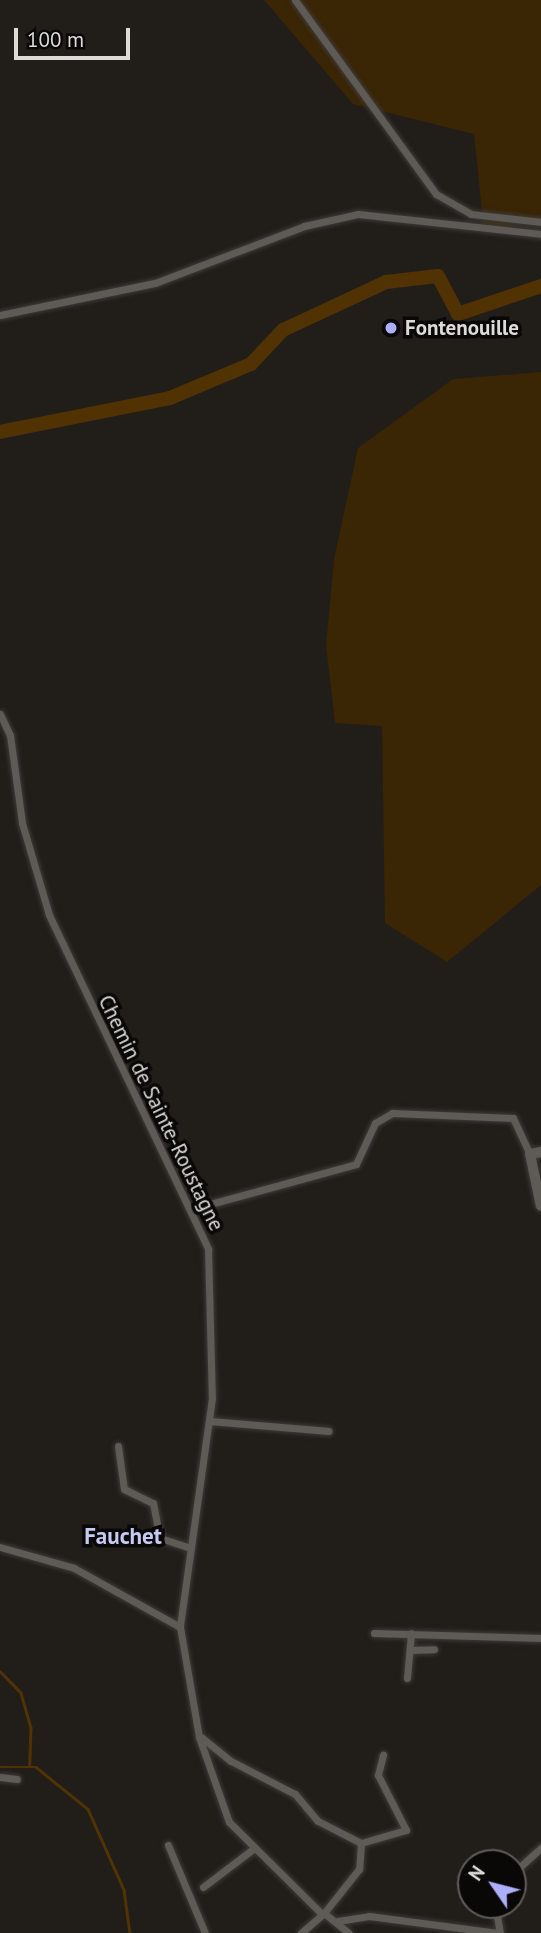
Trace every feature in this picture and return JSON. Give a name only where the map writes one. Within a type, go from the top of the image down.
[{"type":"street","points":[[295,0],[436,194],[471,214],[541,222]]},
{"type":"street","points":[[0,315],[155,283],[304,226],[358,214],[541,234]]},
{"type":"street","name":"Chemin de Sainte-Roustagne","points":[[0,714],[10,735],[22,822],[49,915],[95,1023],[192,1209],[209,1257],[210,1422],[188,1547],[180,1627],[200,1737],[224,1813],[253,1849],[349,1933]]},
{"type":"street","points":[[192,1209],[356,1164],[374,1123],[390,1113],[513,1118],[536,1153],[541,1206]]},
{"type":"street","points":[[210,1422],[329,1430]]},
{"type":"street","points":[[118,1446],[124,1489],[153,1503],[160,1538],[188,1547]]},
{"type":"street","points":[[0,1546],[74,1568],[180,1627]]},
{"type":"street","points":[[374,1633],[541,1639]]},
{"type":"street","points":[[407,1678],[411,1633]]},
{"type":"street","points":[[410,1650],[434,1649]]},
{"type":"street","points":[[200,1737],[230,1761],[295,1794],[322,1824],[361,1843],[406,1830],[378,1775],[383,1755]]},
{"type":"street","points":[[0,1777],[17,1779]]},
{"type":"street","points":[[302,1933],[323,1913],[359,1869],[361,1843]]},
{"type":"street","points":[[168,1845],[205,1933]]},
{"type":"street","points":[[527,1860],[541,1848]]},
{"type":"street","points":[[203,1887],[253,1849]]},
{"type":"street","points":[[338,1921],[369,1916],[499,1933]]},
{"type":"shaded area","points":[[264,0],[541,0],[541,222],[484,231],[474,134],[353,104]]},
{"type":"shaded area","points":[[541,372],[541,885],[447,962],[385,923],[382,726],[335,723],[326,645],[334,559],[358,448],[453,379]]},
{"type":"waterway","points":[[0,432],[170,398],[251,364],[283,330],[386,282],[438,276],[458,314],[541,286]]},
{"type":"waterway","points":[[0,1671],[21,1693],[31,1728],[30,1765]]},
{"type":"waterway","points":[[0,1767],[36,1767],[88,1809],[124,1890],[130,1933]]},
{"type":"place","name":"Fontenouille","points":[[391,328]]},
{"type":"district","name":"Fauchet","points":[[123,1536]]}]
